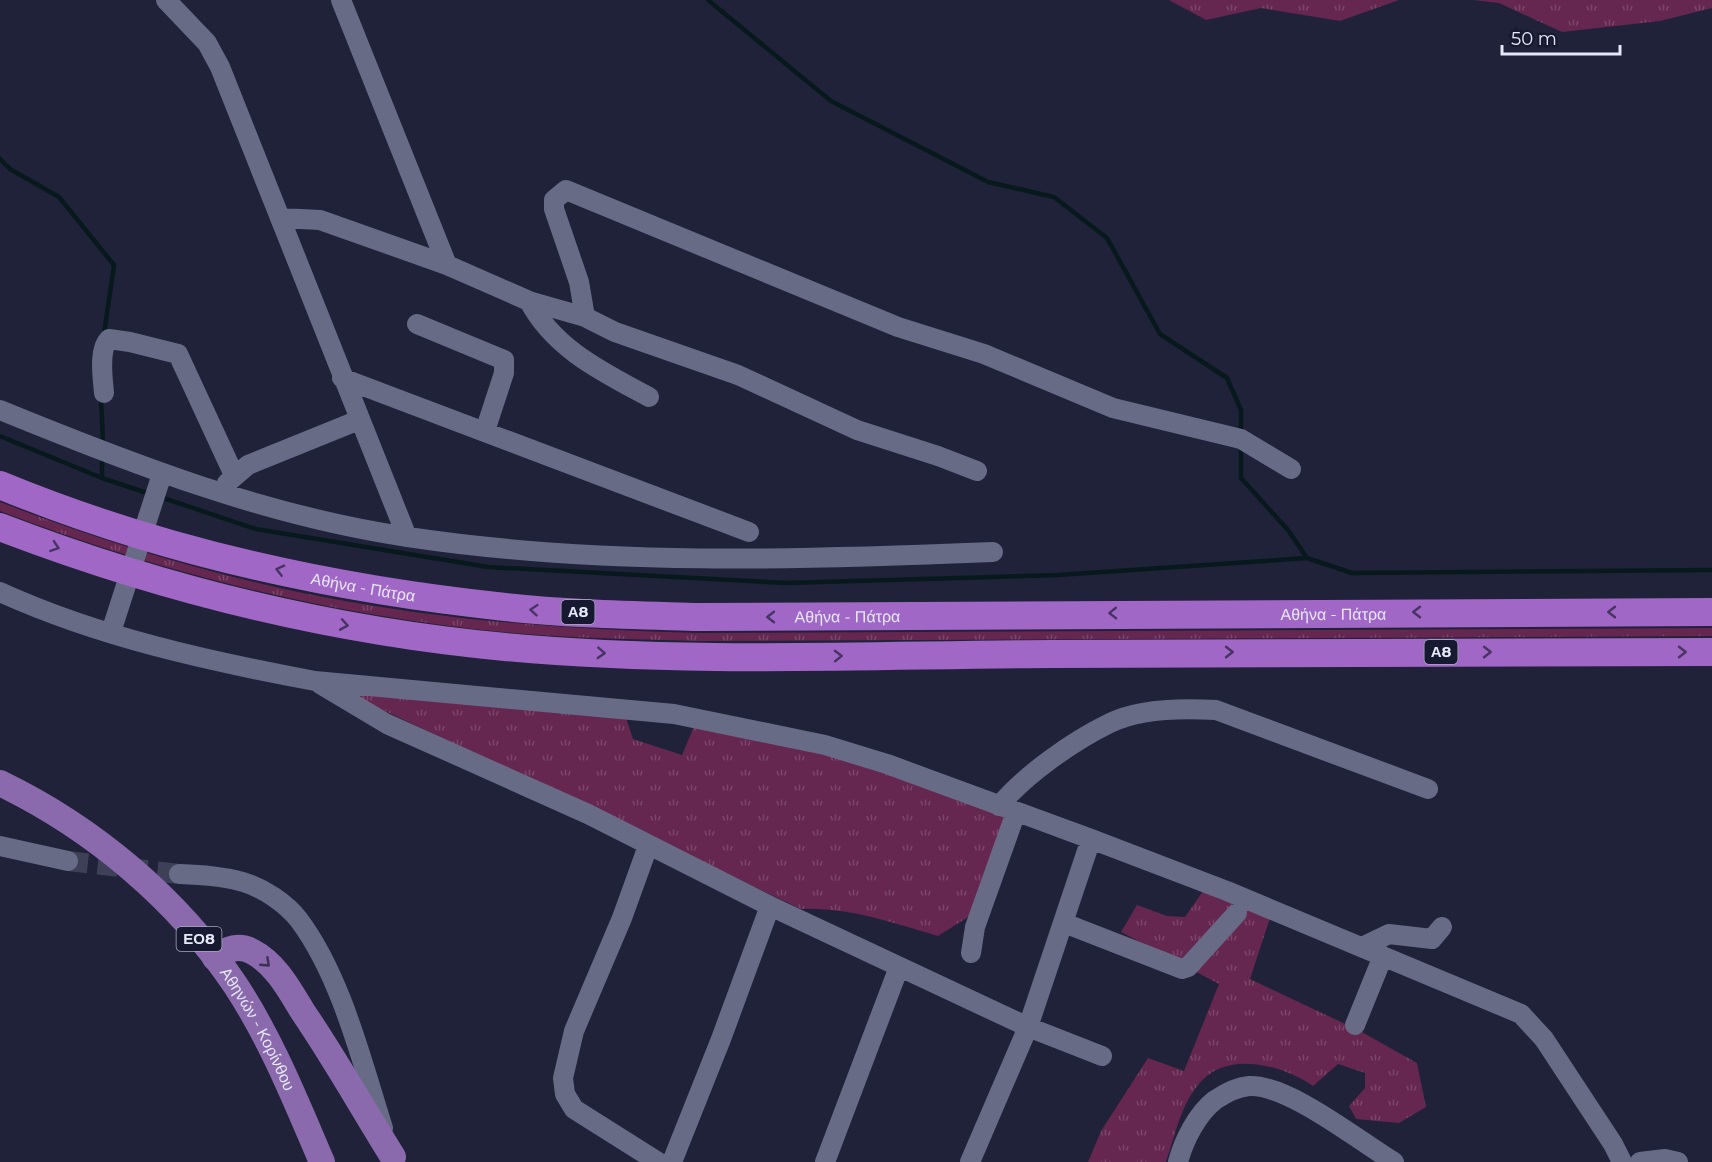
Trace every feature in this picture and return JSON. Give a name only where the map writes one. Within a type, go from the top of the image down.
[{"type":"highway","name":"Αθήνα - Πάτρα","points":[[0,485],[157,539],[310,578],[386,592],[543,611],[699,617],[1712,612]]},
{"type":"highway","name":"Α8","points":[[0,527],[146,578],[300,616],[381,631],[540,650],[699,657],[1712,652]]},
{"type":"main road","name":"Αθηνών - Κορίνθου","points":[[0,783],[62,816],[102,845],[142,879],[215,958],[237,987],[267,1040],[322,1162]]},
{"type":"main road","points":[[215,958],[223,952],[241,947],[254,952],[270,965],[327,1048],[393,1160]]},
{"type":"street","points":[[166,0],[207,43],[215,59],[281,218],[342,378],[407,537]]},
{"type":"street","points":[[341,0],[447,265]]},
{"type":"street","points":[[585,317],[579,282],[554,209],[554,200],[567,190],[898,327],[984,354],[1113,408],[1241,439],[1291,469]]},
{"type":"street","points":[[281,218],[320,220],[447,265],[529,301],[585,317],[615,332],[738,375],[857,430],[977,471]]},
{"type":"street","points":[[529,301],[537,316],[569,351],[649,397]]},
{"type":"street","points":[[417,324],[504,360],[504,373],[484,431]]},
{"type":"street","points":[[104,393],[104,354],[109,339],[178,354],[234,475]]},
{"type":"street","points":[[342,378],[749,532]]},
{"type":"street","points":[[0,410],[162,474],[213,490],[284,510],[407,537],[509,550],[598,556],[826,558],[993,552]]},
{"type":"street","points":[[213,490],[248,465],[359,420]]},
{"type":"street","points":[[111,632],[162,474]]},
{"type":"street","points":[[0,592],[42,610],[190,656],[315,681],[674,714],[825,745],[887,764],[1091,839],[1511,1009],[1533,1024],[1622,1162]]},
{"type":"street","points":[[315,681],[387,724],[568,805],[770,906],[1028,1027],[1102,1056]]},
{"type":"street","points":[[971,953],[975,927],[1008,809],[1029,775],[1111,722],[1147,713],[1188,709],[1216,710],[1428,789]]},
{"type":"street","points":[[970,1162],[1028,1027],[1091,839]]},
{"type":"street","points":[[0,846],[68,861]]},
{"type":"street","points":[[648,846],[622,918],[574,1031],[563,1078],[565,1094],[574,1109],[658,1162]]},
{"type":"street","points":[[179,874],[244,882],[283,904],[298,919],[320,956],[341,1004],[393,1160]]},
{"type":"street","points":[[672,1162],[770,906]]},
{"type":"street","points":[[1064,923],[1182,969],[1188,968],[1237,913]]},
{"type":"street","points":[[1362,947],[1389,934],[1432,939],[1442,927]]},
{"type":"street","points":[[1355,1025],[1383,956]]},
{"type":"street","points":[[825,1162],[900,967]]},
{"type":"street","points":[[1178,1162],[1193,1127],[1206,1108],[1224,1094],[1247,1086],[1262,1087],[1286,1096],[1394,1162]]},
{"type":"street","points":[[1640,1162],[1665,1159],[1678,1162]]},
{"type":"green space","points":[[1169,0],[1399,0],[1340,21],[1261,8],[1206,20]]},
{"type":"green space","points":[[1473,0],[1712,0],[1712,8],[1660,21],[1562,32],[1499,3]]},
{"type":"green space","points":[[0,502],[127,547],[257,583],[389,608],[521,624],[699,633],[1712,628],[1712,636],[699,641],[527,634],[374,615],[247,588],[122,554],[61,533],[0,511]]},
{"type":"green space","points":[[400,692],[626,718],[633,739],[682,755],[695,724],[811,747],[1007,817],[973,914],[938,936],[853,913],[801,909],[362,700],[360,695]]},
{"type":"green space","points":[[1203,891],[1270,918],[1250,979],[1360,1031],[1417,1063],[1426,1107],[1399,1123],[1356,1119],[1349,1106],[1365,1088],[1365,1073],[1338,1064],[1313,1086],[1300,1078],[1270,1067],[1239,1064],[1223,1067],[1210,1074],[1198,1085],[1182,1112],[1166,1162],[1088,1162],[1101,1131],[1148,1058],[1184,1071],[1219,984],[1121,932],[1137,905],[1167,916],[1185,917]]},
{"type":"waterway","points":[[708,0],[831,101],[988,182],[1054,197],[1107,238],[1160,334],[1227,378],[1241,410],[1241,432]]},
{"type":"waterway","points":[[0,159],[10,169],[59,197],[114,265],[104,334]]},
{"type":"waterway","points":[[101,396],[103,444]]},
{"type":"waterway","points":[[0,436],[102,478],[150,494]]},
{"type":"waterway","points":[[1241,447],[1241,478],[1288,530],[1307,558]]},
{"type":"waterway","points":[[102,456],[102,478]]},
{"type":"waterway","points":[[160,497],[256,529],[488,567],[787,583],[1058,575],[1307,558],[1352,573],[1712,570]]},
{"type":"tunnel","points":[[68,861],[179,874]]}]
